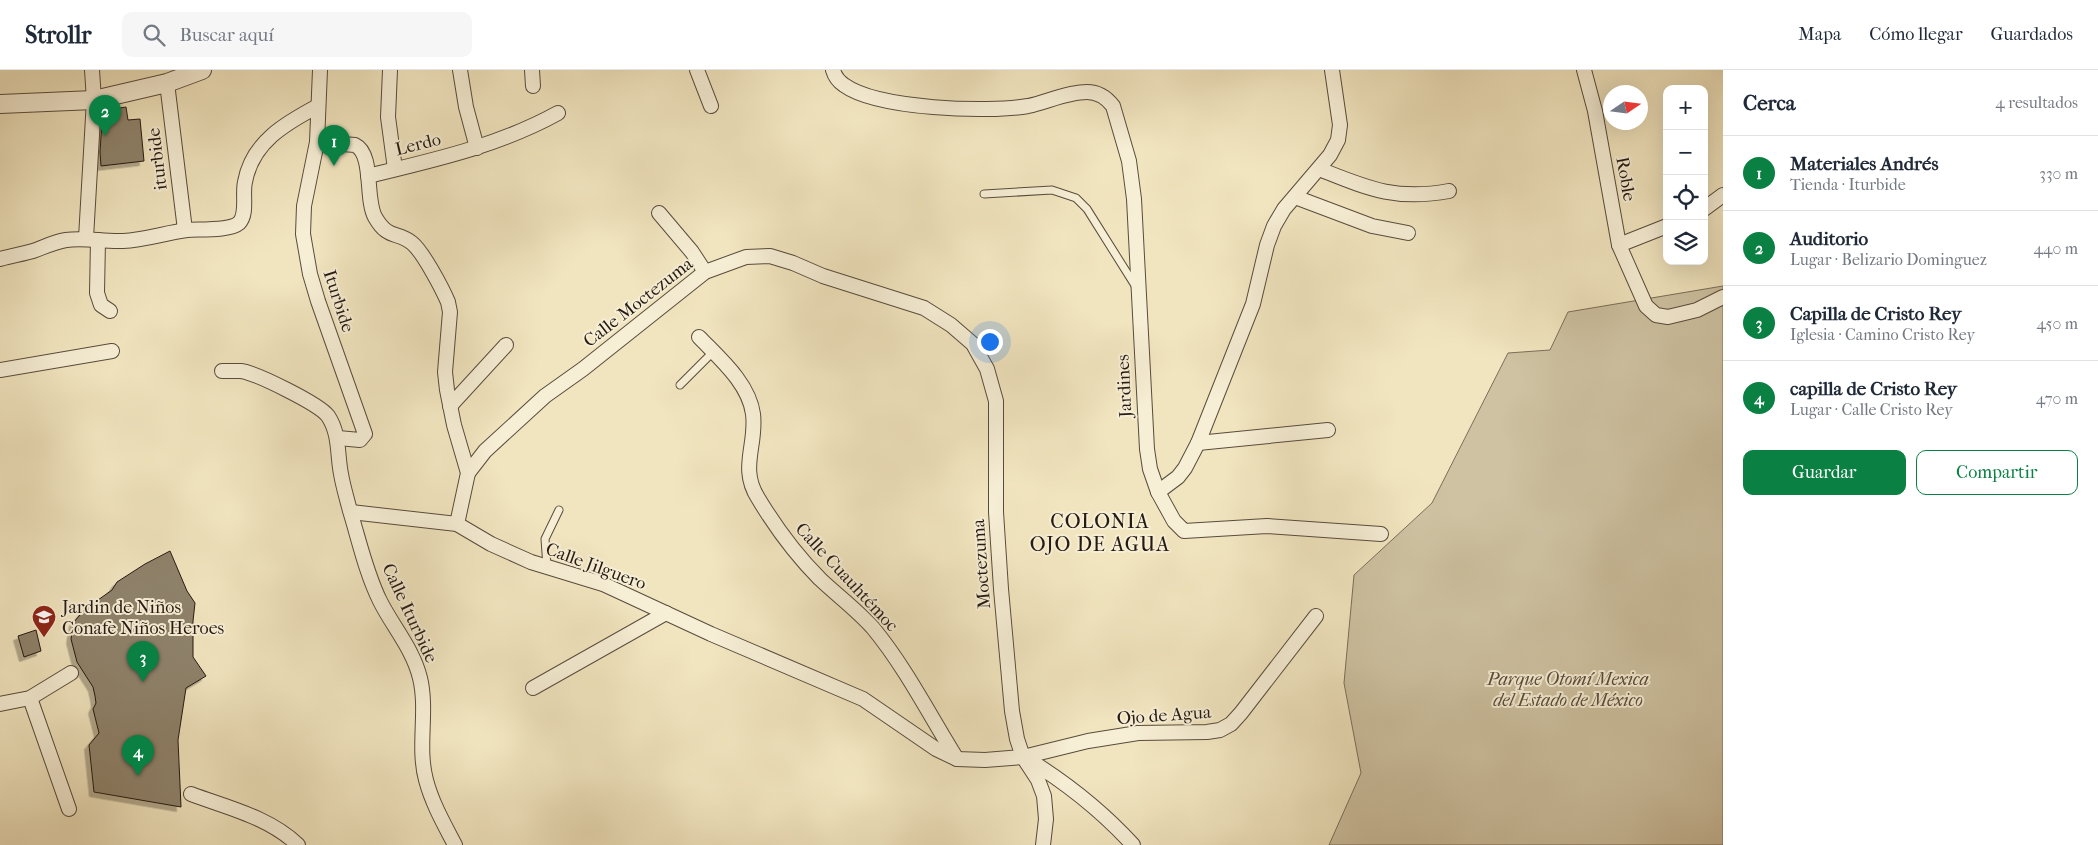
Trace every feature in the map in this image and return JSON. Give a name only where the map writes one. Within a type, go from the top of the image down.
[{"type":"street","points":[[92,70],[94,100],[92,239],[97,293],[101,304],[110,311]]},
{"type":"street","points":[[0,104],[94,100],[167,83],[202,70]]},
{"type":"street","name":"Iturbide","points":[[320,70],[316,142],[304,206],[303,234],[310,274],[318,302],[365,434],[360,440],[338,438]]},
{"type":"street","points":[[390,70],[388,117],[395,169]]},
{"type":"street","points":[[460,70],[466,107],[477,148]]},
{"type":"street","points":[[532,70],[533,86]]},
{"type":"street","points":[[697,70],[710,106]]},
{"type":"street","name":"Jardines","points":[[833,70],[836,78],[845,86],[870,97],[928,107],[1002,108],[1028,106],[1086,92],[1096,93],[1107,99],[1113,106],[1130,161],[1134,199],[1146,449],[1150,469],[1158,492],[1174,521],[1184,531],[1267,526],[1381,534]]},
{"type":"street","points":[[1158,492],[1178,477],[1198,443],[1253,304],[1267,245],[1274,226],[1284,209],[1330,155],[1338,140],[1340,126],[1332,70]]},
{"type":"street","name":"Roble","points":[[1584,70],[1595,111],[1619,245],[1646,306],[1656,315],[1668,317],[1697,310],[1723,297]]},
{"type":"street","name":"iturbide","points":[[167,83],[185,230]]},
{"type":"street","points":[[0,259],[23,254],[50,244],[92,239],[122,241],[185,230],[227,228],[237,225],[242,219],[244,212],[244,182],[249,167],[259,149],[267,138],[288,122],[318,106]]},
{"type":"street","name":"Lerdo","points":[[368,176],[477,148],[529,129],[558,113]]},
{"type":"street","points":[[222,371],[242,371],[265,379],[327,414],[338,438],[341,473],[351,512],[457,524],[468,473],[450,406],[445,372],[450,312],[448,302],[419,250],[409,240],[393,236],[384,230],[374,217],[370,204],[368,176],[363,152],[359,148],[316,142]]},
{"type":"street","points":[[1319,169],[1366,187],[1396,194],[1429,195],[1449,191]]},
{"type":"street","points":[[1708,206],[1723,196]]},
{"type":"street","points":[[1296,197],[1372,226],[1408,233]]},
{"type":"street","points":[[659,213],[692,252],[706,272]]},
{"type":"street","points":[[1619,245],[1663,228]]},
{"type":"street","name":"Calle Moctezuma","points":[[468,473],[496,440],[545,396],[583,369],[706,272],[746,257],[770,256],[793,263],[823,276],[924,308],[951,325],[973,344],[988,369]]},
{"type":"street","name":"Calle Cuauhtémoc","points":[[699,337],[738,380],[748,399],[753,413],[753,432],[748,471],[750,484],[757,497],[783,538],[821,580],[853,606],[874,629],[897,661],[957,759]]},
{"type":"street","points":[[450,406],[506,345]]},
{"type":"street","points":[[0,370],[112,351]]},
{"type":"street","name":"Moctezuma","points":[[988,369],[996,401],[996,512],[1012,711],[1023,757],[1038,780],[1044,796],[1046,819],[1042,845]]},
{"type":"street","points":[[1198,443],[1328,430]]},
{"type":"street","name":"Calle Iturbide","points":[[351,512],[370,577],[380,601],[412,656],[420,678],[423,706],[425,779],[439,814],[455,845]]},
{"type":"street","name":"Calle Jilguero","points":[[457,524],[491,544],[531,562],[603,584],[863,699],[936,750],[957,759],[985,760],[1023,757]]},
{"type":"street","points":[[533,688],[666,613]]},
{"type":"street","name":"Ojo de Agua","points":[[1023,757],[1088,741],[1138,734],[1220,730],[1231,724],[1241,713],[1316,616]]},
{"type":"street","points":[[0,704],[30,698],[71,672]]},
{"type":"street","points":[[30,698],[69,809]]},
{"type":"street","points":[[1023,757],[1053,774],[1086,801],[1133,845]]},
{"type":"street","points":[[191,794],[264,820],[282,830],[298,845]]},
{"type":"lane","points":[[984,194],[1052,190],[1076,198],[1087,209],[1139,292]]},
{"type":"lane","points":[[680,385],[714,352]]},
{"type":"lane","points":[[547,567],[545,539],[559,510]]},
{"type":"green space","name":"Parque Otomí Mexica del Estado de México","points":[[1723,286],[1723,845],[1329,845],[1361,773],[1344,683],[1354,575],[1432,503],[1508,353],[1550,350],[1568,312]]},
{"type":"building","points":[[126,107],[128,120],[140,119],[144,161],[101,166],[102,121],[110,120],[108,110]]},
{"type":"building","points":[[170,551],[187,591],[195,603],[193,657],[206,676],[186,688],[178,740],[181,807],[94,792],[89,745],[99,733],[93,709],[96,703],[95,696],[93,687],[77,662],[71,639],[74,622],[84,610],[112,590],[117,582]]},
{"type":"building","points":[[36,630],[41,651],[24,657],[18,636]]},
{"type":"place","name":"Auditorio","points":[[105,136]]},
{"type":"place","name":"Materiales Andrés","points":[[334,166]]},
{"type":"place","name":"Jardin de Niños Conafe Niños Heroes","points":[[44,638]]},
{"type":"place","name":"Capilla de Cristo Rey","points":[[143,682]]},
{"type":"place","name":"capilla de Cristo Rey","points":[[138,776]]},
{"type":"district","name":"COLONIA OJO DE AGUA","points":[[1100,532]]}]
